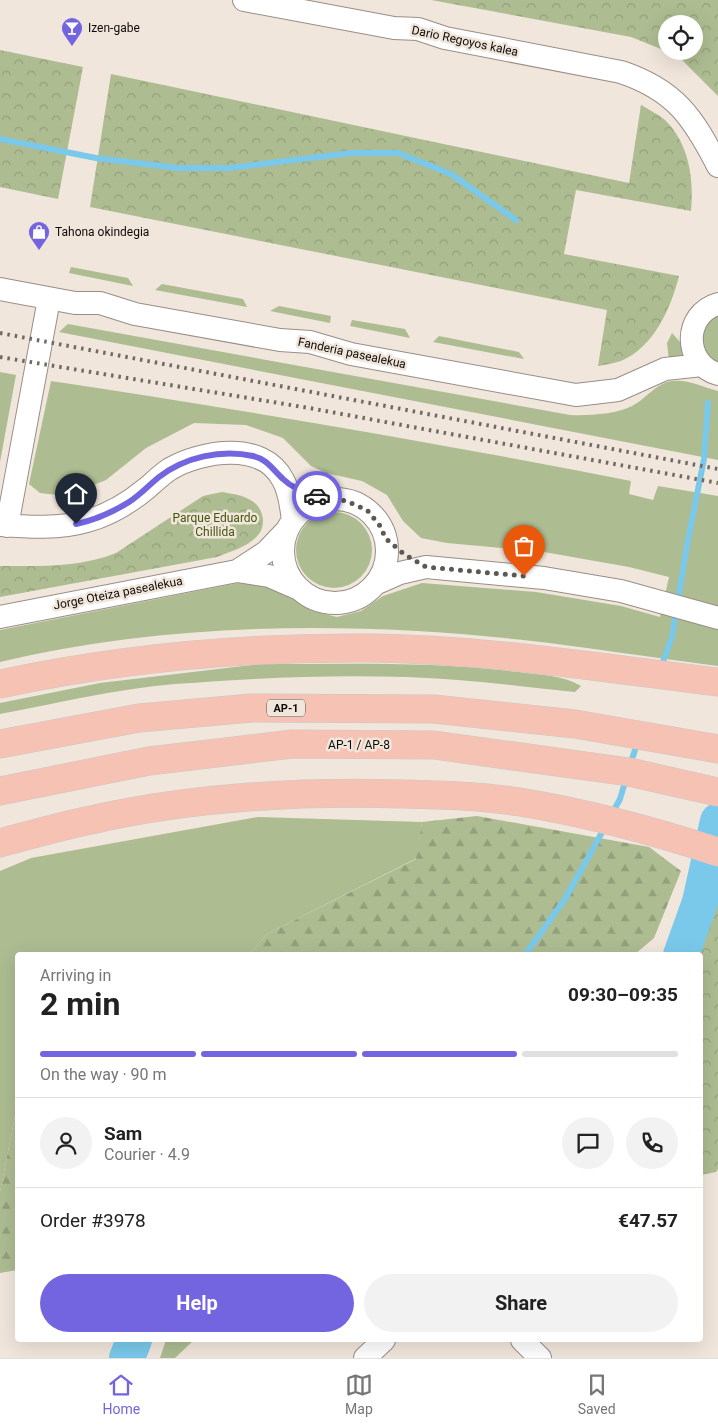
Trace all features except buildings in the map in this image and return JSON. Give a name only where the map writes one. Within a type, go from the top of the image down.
[{"type":"highway","points":[[0,684],[132,661],[242,651],[369,648],[510,657],[718,682]]},
{"type":"highway","name":"AP-1","points":[[0,744],[139,718],[252,708],[434,709],[575,724],[718,749]]},
{"type":"highway","name":"AP-1 / AP-8","points":[[0,791],[149,761],[292,744],[434,745],[629,772],[718,792]]},
{"type":"highway","points":[[0,843],[92,819],[224,799],[330,792],[469,796],[520,802],[640,829],[718,852]]},
{"type":"street","name":"Dario Regoyos kalea","points":[[244,0],[394,28],[418,29],[445,38],[621,72],[648,82],[679,104],[694,122],[718,166]]},
{"type":"street","name":"Fanderia pasealekua","points":[[0,289],[75,303],[100,303],[145,316],[280,340],[310,342],[351,354],[576,395],[618,390],[665,369],[710,370]]},
{"type":"street","points":[[49,299],[3,525],[65,526],[87,521],[129,502],[171,469],[212,454],[256,456],[271,466],[283,479],[308,493],[357,504],[367,510],[381,527],[385,538],[386,562],[375,584]]},
{"type":"street","points":[[710,370],[691,346],[694,325],[706,309],[718,304]]},
{"type":"street","points":[[283,479],[290,499],[290,525],[283,542],[284,562],[291,580],[310,597],[333,603],[356,599],[375,584],[400,573],[426,567],[544,578],[621,591],[718,618]]},
{"type":"street","points":[[290,525],[311,505],[335,499]]},
{"type":"street","name":"Jorge Oteiza pasealekua","points":[[237,571],[266,552],[290,525]]},
{"type":"street","points":[[385,538],[404,554],[426,567]]},
{"type":"street","name":"Jorge Oteiza pasealekua","points":[[0,616],[237,571],[269,576],[300,590]]},
{"type":"street","points":[[365,1358],[382,1342]]},
{"type":"street","points":[[524,1342],[540,1358]]},
{"type":"green space","points":[[431,0],[718,0],[718,96],[682,60],[703,60],[703,15],[658,15],[658,48],[631,37]]},
{"type":"green space","points":[[0,50],[83,67],[58,199],[0,187]]},
{"type":"green space","points":[[111,74],[629,183],[641,105],[665,120],[680,139],[688,162],[692,187],[691,211],[576,190],[564,254],[679,276],[666,313],[652,336],[633,355],[621,361],[598,366],[607,310],[90,207]]},
{"type":"green space","points":[[71,267],[128,278],[133,286],[69,273]]},
{"type":"green space","points":[[162,284],[243,299],[247,307],[155,290]]},
{"type":"green space","points":[[279,306],[331,316],[330,323],[270,311]]},
{"type":"green space","points":[[718,313],[718,364],[702,348],[703,328]]},
{"type":"green space","points":[[352,320],[405,329],[410,338],[350,326]]},
{"type":"green space","points":[[68,324],[570,415],[593,415],[626,409],[666,382],[689,382],[718,391],[718,460],[59,332]]},
{"type":"green space","points":[[672,333],[681,343],[684,357],[669,360],[667,343]]},
{"type":"green space","points":[[439,336],[519,352],[524,359],[433,342]]},
{"type":"green space","points":[[0,372],[16,375],[0,462]]},
{"type":"green space","points":[[51,381],[486,453],[631,481],[629,494],[653,500],[658,486],[718,496],[718,666],[523,640],[459,634],[327,628],[194,632],[128,639],[63,649],[0,662],[0,630],[238,583],[273,587],[312,611],[337,617],[361,611],[383,596],[422,583],[536,592],[621,606],[660,617],[669,577],[629,567],[544,552],[447,543],[421,538],[403,521],[387,495],[362,481],[326,473],[311,466],[283,438],[246,425],[194,423],[146,448],[106,480],[66,496],[40,493],[29,484]]},
{"type":"green space","name":"Parque Eduardo Chillida","points":[[222,492],[242,496],[254,502],[261,513],[263,522],[260,532],[249,543],[239,548],[217,557],[0,597],[0,566],[73,564],[102,558],[116,553],[203,496]]},
{"type":"green space","points":[[327,512],[341,512],[355,518],[366,529],[372,543],[369,565],[361,577],[341,588],[327,588],[313,582],[302,571],[296,557],[296,543],[302,529],[313,518]]},
{"type":"green space","points":[[260,664],[389,664],[487,668],[551,676],[574,682],[581,686],[575,692],[473,681],[423,678],[352,676],[245,679],[131,689],[0,714],[0,703],[100,683]]},
{"type":"green space","points":[[477,816],[649,847],[681,871],[654,938],[638,952],[252,952],[267,934],[416,859],[422,822]]},
{"type":"green space","points":[[258,817],[422,822],[417,858],[267,934],[252,952],[15,952],[15,1116],[0,1192],[0,871],[31,858]]},
{"type":"green space","points":[[716,901],[718,902],[718,1169],[716,1172],[703,1174],[703,952],[700,952]]},
{"type":"green space","points":[[15,1116],[15,1270],[0,1273],[0,1192]]},
{"type":"green space","points":[[165,1342],[192,1342],[175,1358],[160,1358]]},
{"type":"waterway","points":[[0,139],[96,158],[178,168],[229,168],[351,153],[398,153],[451,174],[516,220]]},
{"type":"waterway","points":[[661,667],[672,637],[687,545],[704,459],[708,403]]},
{"type":"waterway","points":[[630,765],[638,741]]},
{"type":"waterway","points":[[612,814],[620,799],[626,779]]},
{"type":"waterway","points":[[682,952],[700,902],[718,821]]},
{"type":"waterway","points":[[527,952],[565,899],[605,827]]},
{"type":"waterway","points":[[127,1358],[133,1342]]},
{"type":"railway","points":[[0,333],[718,469]]},
{"type":"railway","points":[[0,357],[309,408],[718,483]]},
{"type":"way so far","points":[[317,496],[357,504],[367,510],[381,527],[385,538],[394,547],[426,567],[524,576]]},
{"type":"place","name":"Izen-gabe","points":[[72,47]]},
{"type":"place","name":"Tahona okindegia","points":[[39,251]]},
{"type":"route","points":[[76,524],[109,513],[129,502],[158,478],[184,462],[212,454],[226,453],[256,456],[264,460],[283,479],[295,487],[317,496]]}]
